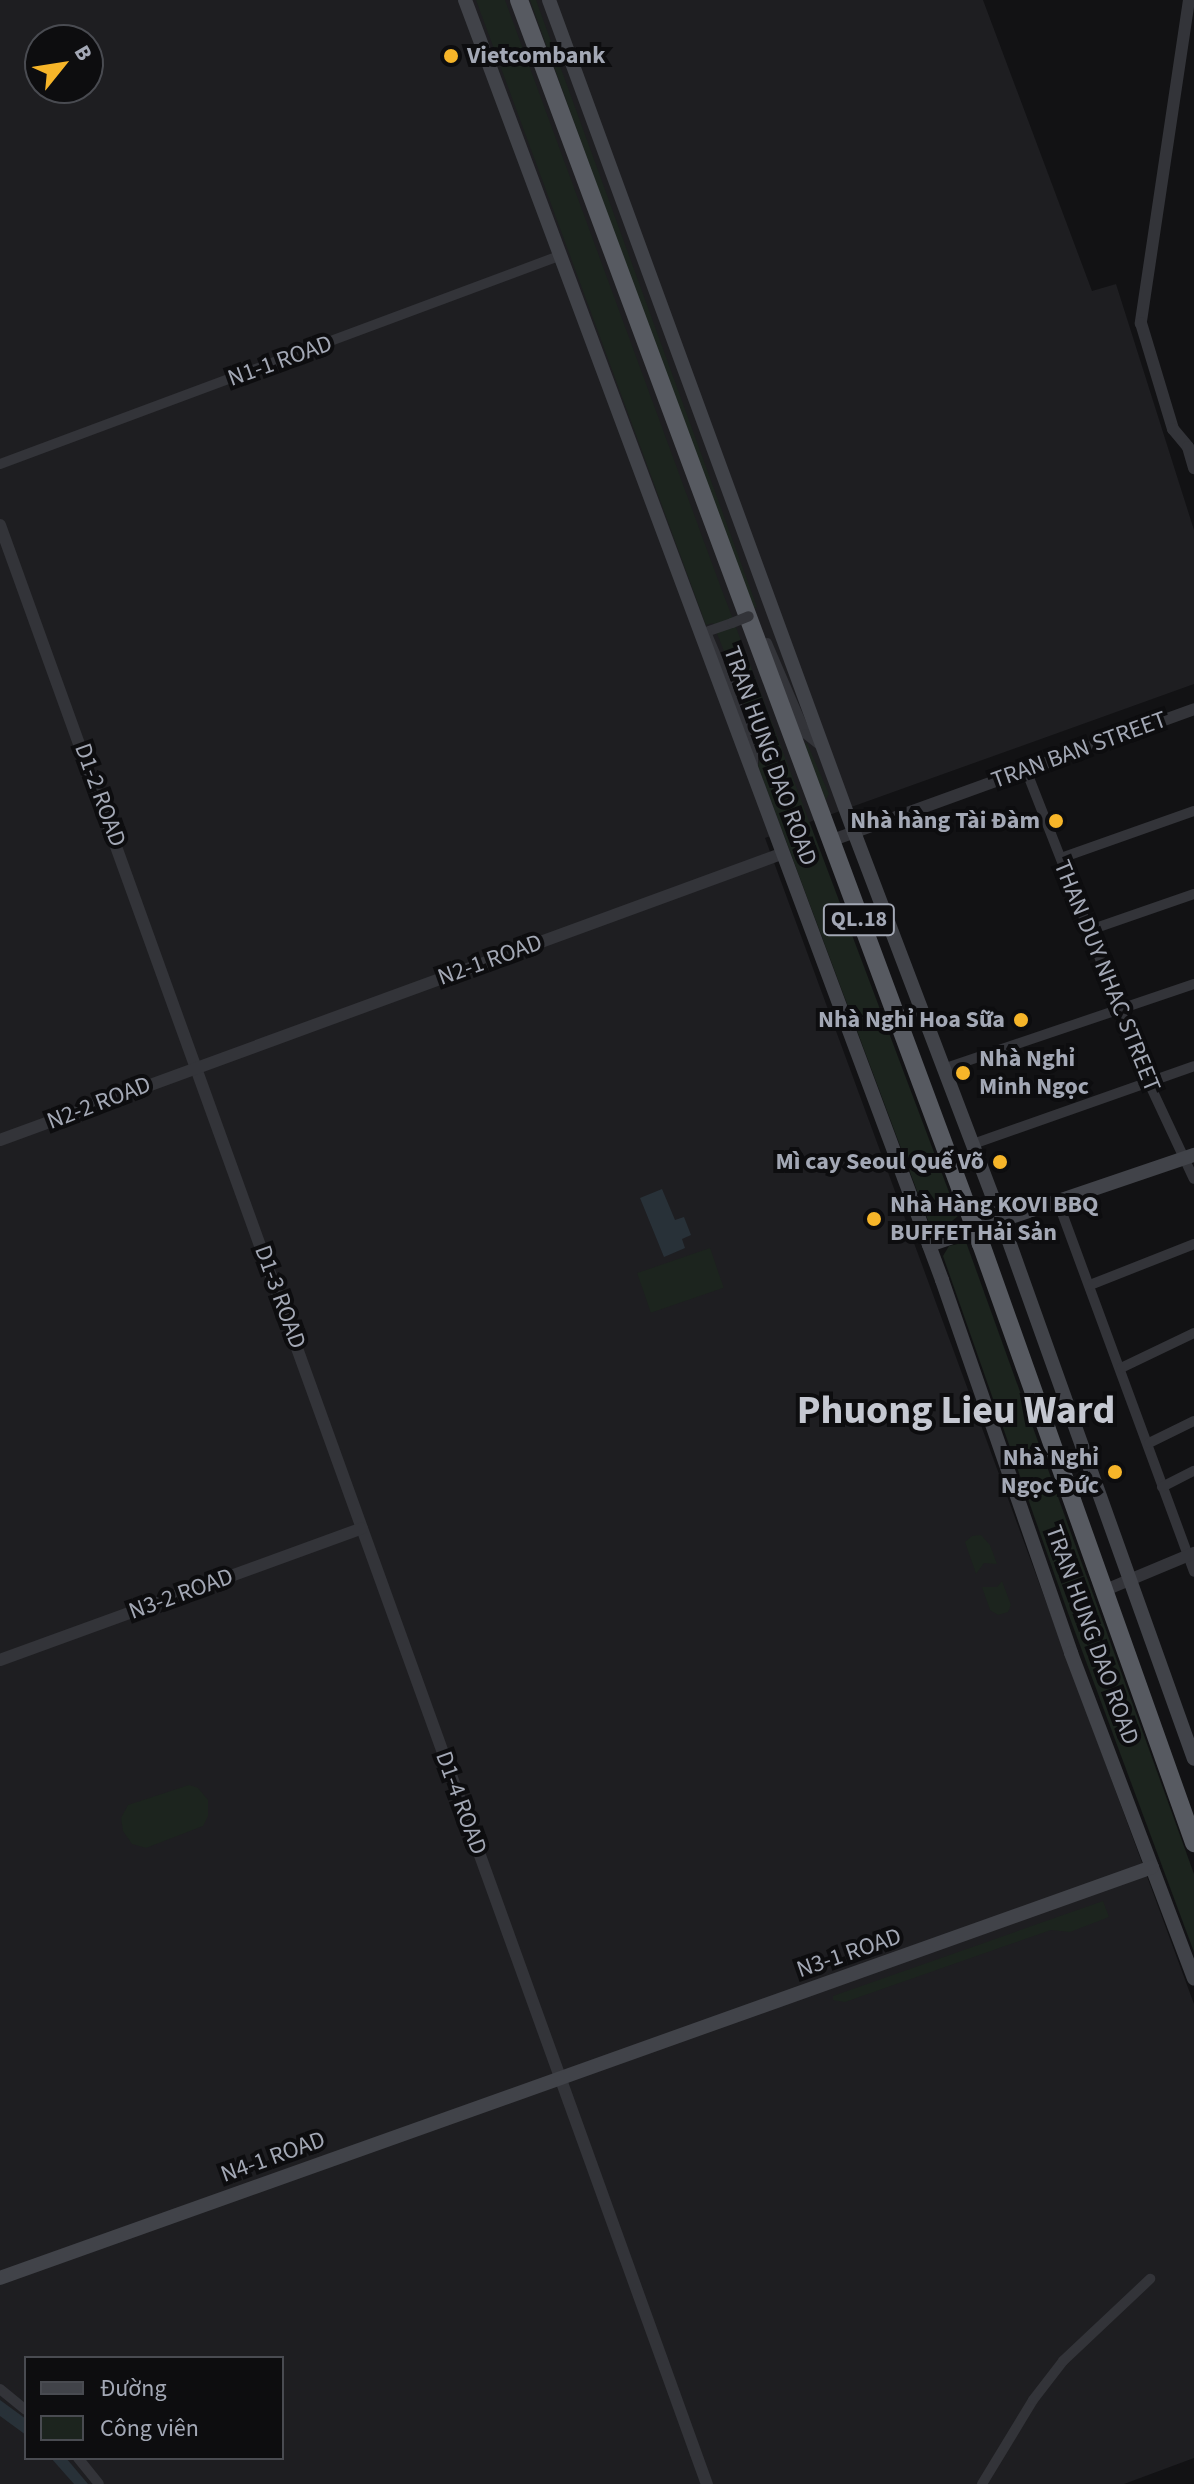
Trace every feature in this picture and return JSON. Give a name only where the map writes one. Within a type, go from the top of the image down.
[{"type":"highway","name":"TRAN HUNG DAO ROAD","points":[[519,0],[975,1229],[1194,1843]]},
{"type":"main road","name":"TRAN HUNG DAO ROAD","points":[[465,0],[929,1245],[1071,1653],[1194,1979]]},
{"type":"main road","points":[[549,0],[854,832],[1002,1222],[1194,1759]]},
{"type":"main road","points":[[929,1245],[1189,1157]]},
{"type":"main road","name":"N3-1 ROAD","points":[[560,2078],[1152,1867]]},
{"type":"main road","name":"N4-1 ROAD","points":[[0,2278],[560,2078]]},
{"type":"street","points":[[1189,0],[1141,323],[1173,429],[1188,447],[1194,468]]},
{"type":"street","name":"N1-1 ROAD","points":[[0,464],[559,256]]},
{"type":"street","name":"D1-2 ROAD","points":[[0,525],[198,1065]]},
{"type":"street","points":[[753,774],[753,743],[706,632],[756,613],[806,734],[825,749]]},
{"type":"street","name":"TRAN BAN STREET","points":[[830,841],[1194,709]]},
{"type":"street","name":"THAN DUY NHAC STREET","points":[[1026,770],[1148,1081],[1189,1157],[1194,1179]]},
{"type":"street","points":[[1061,858],[1194,811]]},
{"type":"street","name":"N2-1 ROAD","points":[[198,1065],[781,854]]},
{"type":"street","points":[[1090,930],[1194,894]]},
{"type":"street","points":[[943,1069],[1194,984]]},
{"type":"street","name":"N2-2 ROAD","points":[[0,1140],[198,1065]]},
{"type":"street","name":"D1-3 ROAD","points":[[198,1065],[362,1528]]},
{"type":"street","points":[[973,1144],[1194,1066]]},
{"type":"street","points":[[1058,1202],[1149,1443],[1162,1487],[1191,1554],[1194,1572]]},
{"type":"street","points":[[1090,1285],[1194,1244]]},
{"type":"street","points":[[1121,1368],[1194,1333]]},
{"type":"street","points":[[1149,1443],[1194,1421]]},
{"type":"street","points":[[1162,1487],[1194,1471]]},
{"type":"street","name":"N3-2 ROAD","points":[[0,1660],[362,1528]]},
{"type":"street","name":"D1-4 ROAD","points":[[362,1528],[707,2484]]},
{"type":"street","points":[[1103,1591],[1191,1554]]},
{"type":"street","points":[[982,2484],[1033,2400],[1063,2361],[1150,2279]]},
{"type":"street","points":[[0,2389],[24,2408]]},
{"type":"street","points":[[80,2460],[99,2484]]},
{"type":"shaded area","points":[[0,0],[983,0],[1092,291],[1116,284],[1194,530],[1194,684],[765,838],[1194,2004],[1194,2458],[1124,2484],[0,2484]]},
{"type":"shaded area","points":[[662,1189],[675,1220],[684,1217],[691,1235],[682,1239],[685,1248],[664,1257],[640,1198]]},
{"type":"shaded area","points":[[0,2400],[24,2418],[24,2434],[0,2416]]},
{"type":"shaded area","points":[[53,2460],[68,2460],[88,2484],[74,2484]]},
{"type":"green space","points":[[476,0],[505,0],[717,577],[958,1216],[946,1226],[932,1227],[929,1223],[758,766],[762,749],[713,623],[706,625]]},
{"type":"green space","points":[[530,0],[536,0],[757,607],[750,609]]},
{"type":"green space","points":[[807,743],[829,794],[824,803],[803,745]]},
{"type":"green space","points":[[966,1242],[1194,1874],[1194,1952],[1068,1613],[943,1256],[949,1246]]},
{"type":"green space","points":[[710,1248],[724,1288],[651,1313],[637,1273]]},
{"type":"green space","points":[[981,1535],[990,1545],[997,1564],[984,1563],[976,1574],[965,1542],[972,1536]]},
{"type":"green space","points":[[1002,1581],[1011,1605],[1008,1612],[998,1615],[990,1610],[982,1587],[997,1587]]},
{"type":"green space","points":[[189,1785],[198,1788],[208,1800],[208,1816],[203,1826],[146,1848],[132,1844],[123,1831],[121,1818],[128,1805]]},
{"type":"green space","points":[[1103,1901],[1109,1917],[1070,1932],[1051,1930],[845,2002],[833,2000],[833,1996]]},
{"type":"place","name":"Vietcombank","points":[[451,56]]},
{"type":"place","name":"Nhà hàng Tài Đàm","points":[[1056,821]]},
{"type":"place","name":"Nhà Nghỉ Hoa Sữa","points":[[1021,1020]]},
{"type":"place","name":"Nhà Nghỉ Minh Ngọc","points":[[963,1073]]},
{"type":"place","name":"Mì cay Seoul Quế Võ","points":[[1000,1162]]},
{"type":"place","name":"Nhà Hàng KOVI BBQ BUFFET Hải Sản","points":[[874,1219]]},
{"type":"place","name":"Nhà Nghỉ Ngọc Đức","points":[[1115,1472]]},
{"type":"district","name":"Phuong Lieu Ward","points":[[956,1411]]}]
